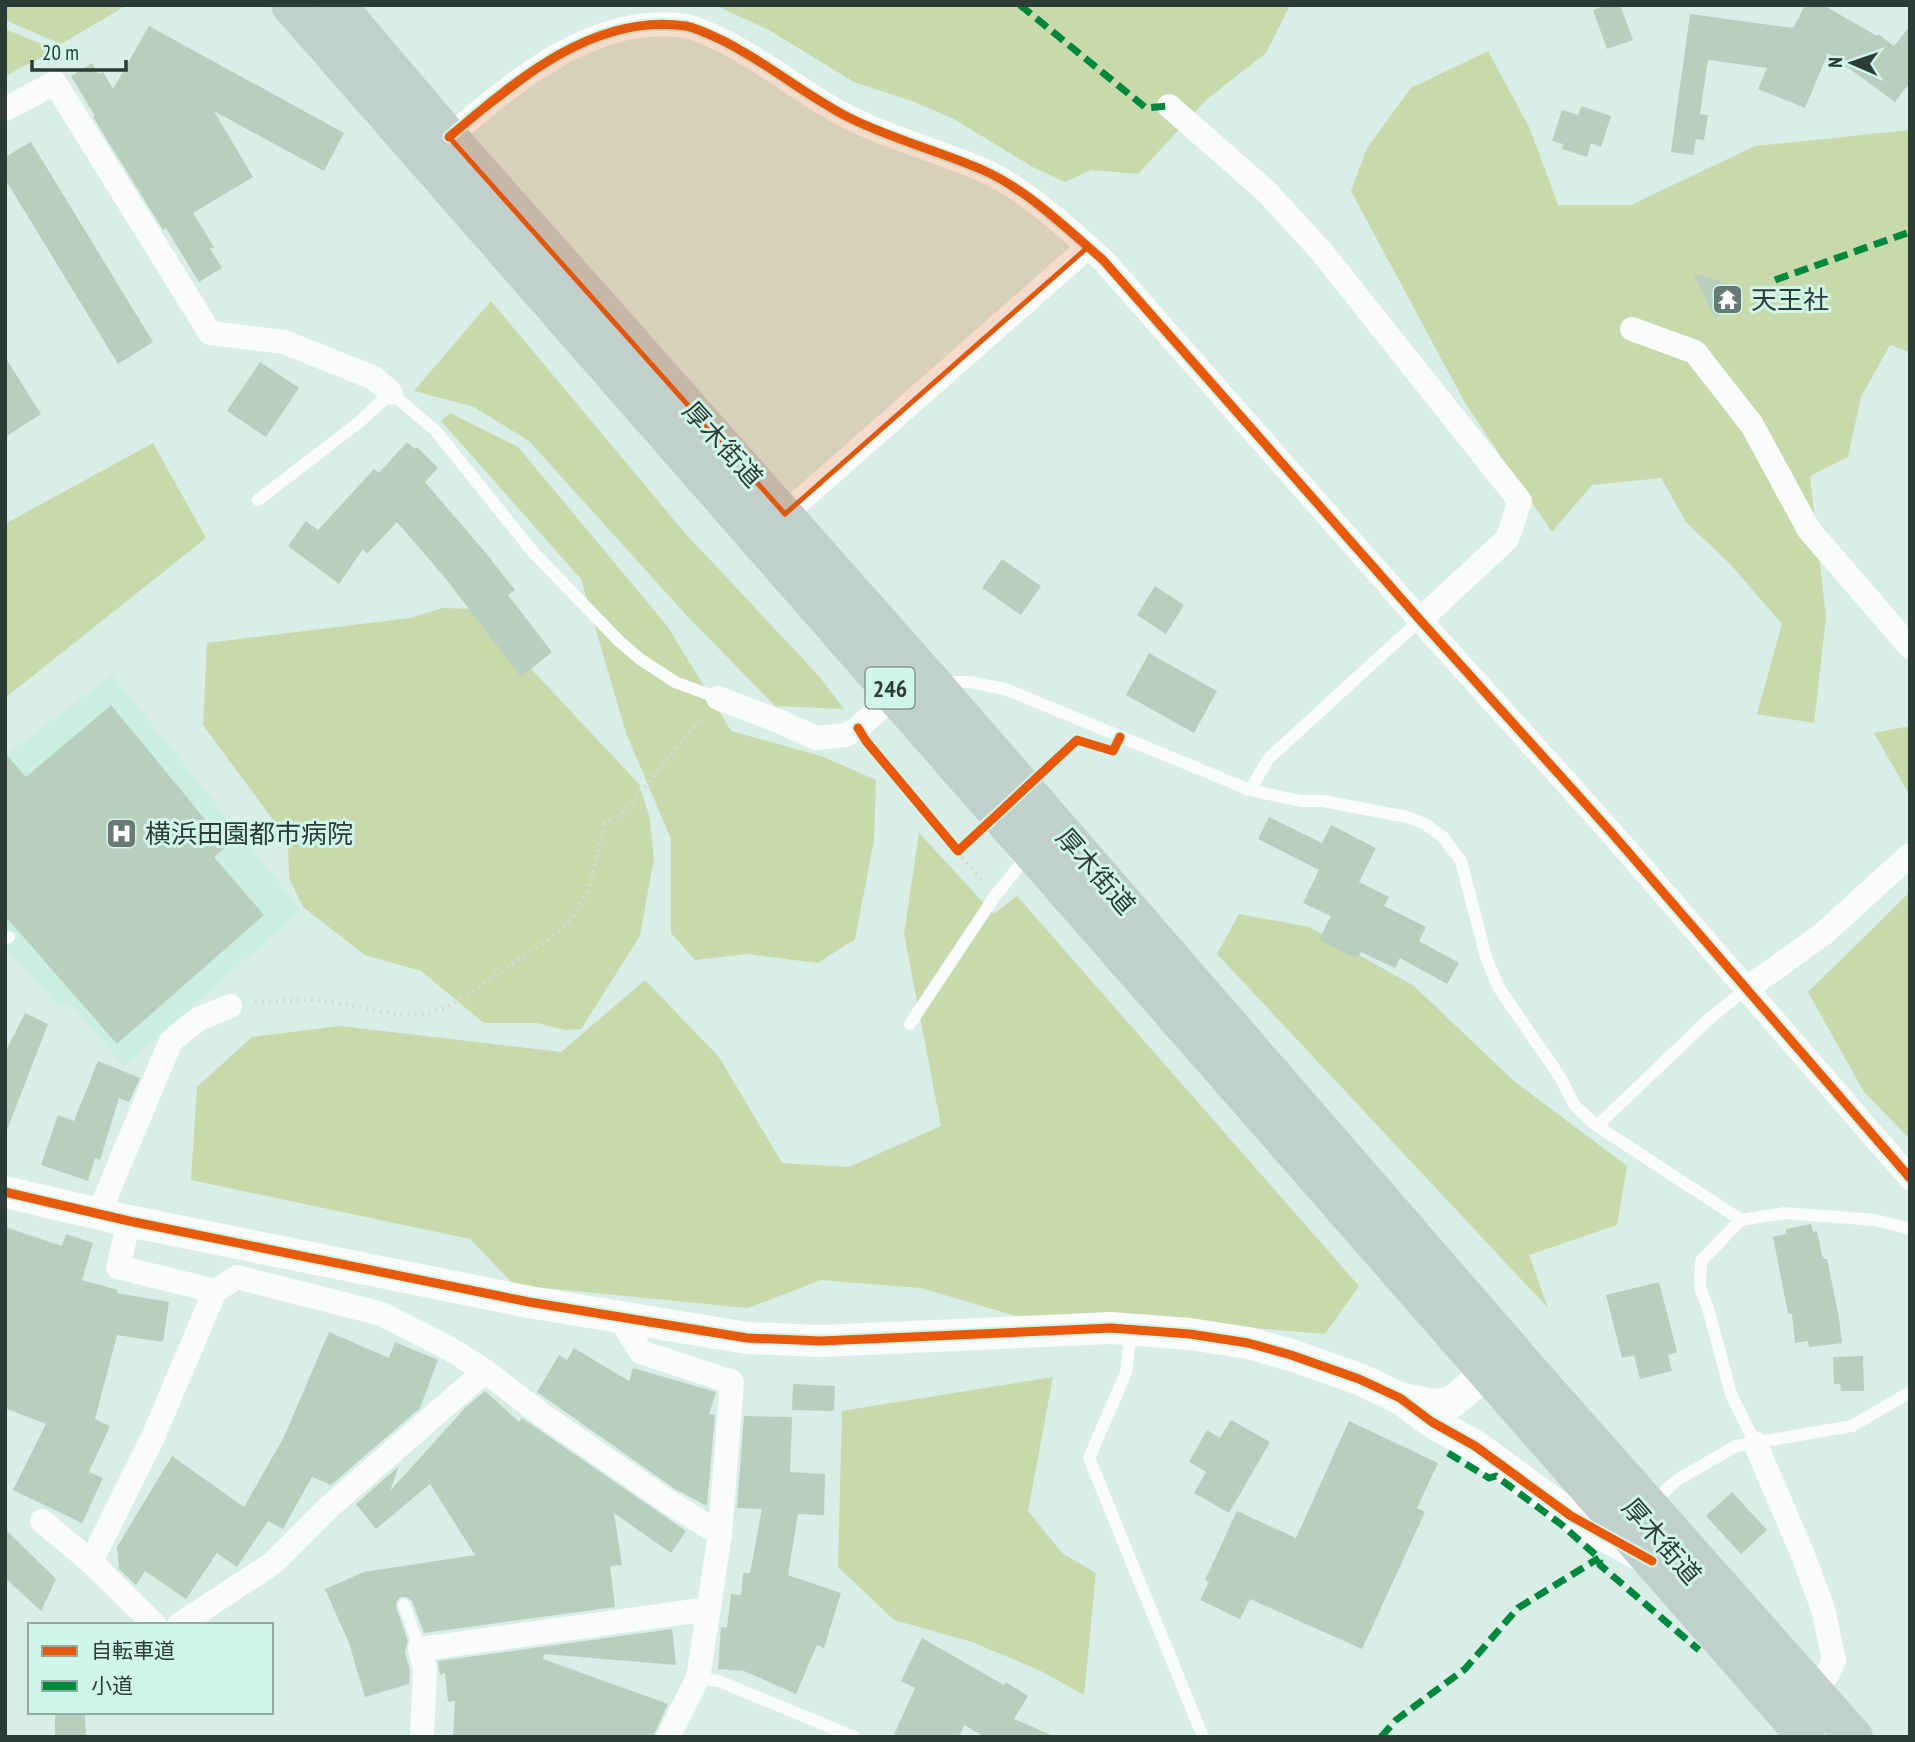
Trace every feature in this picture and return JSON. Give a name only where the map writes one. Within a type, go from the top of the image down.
[{"type":"highway","name":"厚木街道","points":[[290,5],[1032,852],[1500,1362],[1649,1505],[1854,1737]]},
{"type":"highway","name":"厚木街道","points":[[337,5],[449,137],[932,682],[1500,1362],[1652,1561],[1806,1737]]},
{"type":"street","points":[[449,137],[555,56],[595,38],[642,26],[688,27],[738,49],[851,118],[987,172],[1043,208],[1103,260],[1610,831],[1910,1178]]},
{"type":"street","points":[[5,108],[55,83],[210,334],[284,342],[373,378],[391,393]]},
{"type":"street","points":[[1168,106],[1267,192],[1321,251],[1520,501],[1507,539],[1420,620]]},
{"type":"street","points":[[785,514],[1088,247]]},
{"type":"street","points":[[1632,329],[1695,352],[1752,425],[1809,530],[1910,648]]},
{"type":"street","points":[[718,698],[816,738],[852,732],[896,694]]},
{"type":"street","points":[[1746,989],[1822,934],[1910,855]]},
{"type":"street","points":[[215,1290],[118,1267],[114,1217],[171,1041],[197,1020],[230,1006]]},
{"type":"street","points":[[5,1192],[529,1302],[747,1338],[824,1333],[1111,1328],[1190,1334],[1248,1343],[1292,1355],[1359,1379],[1401,1398],[1435,1405],[1452,1402],[1500,1362]]},
{"type":"street","points":[[91,1562],[153,1437],[215,1290],[237,1277],[382,1314],[450,1349],[667,1501],[720,1534]]},
{"type":"street","points":[[619,1317],[641,1352],[732,1382],[720,1534],[698,1678],[668,1737]]},
{"type":"street","points":[[182,1623],[273,1563],[328,1508],[485,1371]]},
{"type":"street","points":[[1401,1398],[1432,1422],[1475,1446],[1571,1516],[1652,1561]]},
{"type":"street","points":[[1755,1443],[1803,1555],[1822,1609],[1834,1660],[1827,1675],[1811,1688]]},
{"type":"street","points":[[42,1521],[91,1562],[153,1623]]},
{"type":"street","points":[[422,1737],[425,1670],[420,1649],[709,1609]]},
{"type":"lane","points":[[258,500],[358,423],[391,393],[435,430],[533,552],[619,641],[640,659],[674,681],[718,698]]},
{"type":"lane","points":[[1250,790],[1269,758],[1420,620]]},
{"type":"lane","points":[[932,682],[970,682],[1005,689],[1250,790],[1301,801],[1323,801],[1407,817],[1425,824],[1443,837],[1461,860],[1486,957],[1499,988],[1560,1077],[1575,1105],[1597,1126],[1741,1220]]},
{"type":"lane","points":[[910,1024],[995,897],[1032,852]]},
{"type":"lane","points":[[1597,1126],[1709,1018],[1746,989]]},
{"type":"lane","points":[[1755,1443],[1731,1394],[1700,1288],[1701,1261],[1741,1220],[1785,1213],[1875,1220],[1910,1229]]},
{"type":"lane","points":[[1132,1329],[1126,1373],[1089,1458],[1203,1737]]},
{"type":"lane","points":[[1649,1505],[1677,1480],[1736,1446],[1853,1426],[1910,1392]]},
{"type":"lane","points":[[404,1605],[420,1649]]},
{"type":"lane","points":[[698,1678],[719,1681],[854,1737]]},
{"type":"path","points":[[230,1006],[271,999],[314,999],[403,1015],[429,1013],[452,1005],[550,938],[571,919],[589,889],[605,822],[625,810],[718,698]]},
{"type":"path","points":[[866,741],[995,897]]},
{"type":"highlighted area","points":[[642,26],[688,27],[738,49],[851,118],[987,172],[1043,208],[1088,247],[785,514],[449,137],[555,56],[595,38]]},
{"type":"shaded area","name":"横浜田園都市病院","points":[[112,675],[301,910],[124,1066],[68,1002],[60,1008],[5,948],[5,756]]},
{"type":"green space","points":[[5,5],[127,5],[61,44],[5,20]]},
{"type":"green space","points":[[715,5],[1290,5],[1266,53],[1206,100],[1138,174],[1091,170],[1065,182],[1033,167],[954,119],[912,101],[854,82],[769,30]]},
{"type":"green space","points":[[5,29],[56,50],[5,76]]},
{"type":"green space","points":[[1488,51],[1530,129],[1558,205],[1631,205],[1755,146],[1910,130],[1910,352],[1890,345],[1861,397],[1848,457],[1810,476],[1826,617],[1814,723],[1757,714],[1782,624],[1731,565],[1686,522],[1661,478],[1592,485],[1552,532],[1465,403],[1351,191],[1367,148],[1411,88]]},
{"type":"green space","points":[[491,301],[684,532],[819,676],[844,709],[775,706],[689,618],[529,441],[474,407],[414,391]]},
{"type":"green space","points":[[450,413],[518,447],[668,627],[731,731],[821,756],[876,780],[874,840],[855,939],[818,963],[747,954],[695,960],[671,933],[671,839],[626,733],[581,579],[441,421]]},
{"type":"green space","points":[[153,443],[206,538],[5,698],[5,524]]},
{"type":"green space","points":[[442,608],[475,609],[639,784],[649,815],[654,858],[640,936],[581,1029],[565,1030],[537,1023],[484,1023],[421,971],[365,955],[303,907],[289,878],[288,840],[203,725],[207,643],[410,618]]},
{"type":"green space","points":[[1910,726],[1910,796],[1874,733]]},
{"type":"green space","points":[[919,833],[994,914],[1017,896],[1359,1286],[1325,1334],[1152,1319],[1141,1327],[1016,1316],[921,1288],[821,1280],[748,1308],[514,1285],[470,1239],[191,1180],[197,1087],[252,1037],[340,1026],[561,1052],[645,980],[719,1057],[782,1163],[849,1167],[941,1126],[904,934]]},
{"type":"green space","points":[[1910,892],[1910,1139],[1864,1092],[1808,992]]},
{"type":"green space","points":[[1239,914],[1309,927],[1414,986],[1515,1082],[1627,1166],[1617,1225],[1529,1255],[1548,1308],[1217,954]]},
{"type":"green space","points":[[1053,1377],[1028,1511],[1062,1553],[1096,1573],[1084,1695],[1041,1671],[972,1642],[894,1620],[838,1567],[842,1411]]},
{"type":"building","points":[[1607,5],[1620,5],[1633,40],[1607,49],[1593,10]]},
{"type":"building","points":[[1805,5],[1823,5],[1877,36],[1878,34],[1894,46],[1910,26],[1910,82],[1895,102],[1828,53],[1805,108],[1758,89],[1767,68],[1708,60],[1700,114],[1708,115],[1704,140],[1696,139],[1693,155],[1671,152],[1690,14],[1793,28]]},
{"type":"building","points":[[149,26],[344,133],[324,171],[214,111],[253,177],[193,213],[214,247],[210,249],[222,268],[199,282],[166,228],[163,230],[93,117],[95,116],[71,76],[92,63],[99,74],[103,72],[113,89]]},
{"type":"building","points":[[1581,106],[1611,116],[1601,147],[1591,143],[1587,157],[1562,149],[1563,144],[1552,141],[1562,110],[1578,115]]},
{"type":"building","points":[[31,142],[153,342],[118,364],[5,179],[5,157]]},
{"type":"building","points":[[1693,273],[1732,285],[1744,303],[1715,318]]},
{"type":"building","points":[[5,357],[41,414],[5,437]]},
{"type":"building","points":[[260,362],[299,388],[266,437],[227,411]]},
{"type":"building","points":[[407,442],[415,449],[417,447],[438,468],[425,482],[515,590],[508,595],[552,652],[521,677],[446,579],[397,522],[367,554],[363,549],[339,584],[288,546],[306,521],[318,530],[374,469],[379,473]]},
{"type":"building","points":[[1002,559],[1041,586],[1021,615],[982,588]]},
{"type":"building","points":[[1155,586],[1184,605],[1166,634],[1137,615]]},
{"type":"building","points":[[1149,653],[1217,691],[1194,733],[1126,695]]},
{"type":"building","name":"横浜田園都市病院","points":[[111,705],[227,846],[214,857],[264,915],[117,1044],[5,916],[5,753],[26,777]]},
{"type":"building","points":[[1269,817],[1322,843],[1331,825],[1376,848],[1359,882],[1389,897],[1384,906],[1426,927],[1419,941],[1459,963],[1447,984],[1400,958],[1395,968],[1361,952],[1357,959],[1319,940],[1331,916],[1303,903],[1319,870],[1258,839]]},
{"type":"building","points":[[25,1013],[48,1024],[5,1130],[5,1052]]},
{"type":"building","points":[[98,1061],[140,1078],[129,1102],[119,1098],[100,1160],[95,1158],[88,1181],[41,1165],[58,1115],[74,1121]]},
{"type":"building","points":[[1811,1224],[1813,1232],[1817,1231],[1822,1255],[1827,1259],[1842,1343],[1809,1347],[1808,1341],[1795,1343],[1792,1314],[1788,1313],[1773,1237],[1786,1234],[1786,1229]]},
{"type":"building","points":[[5,1227],[62,1246],[66,1234],[93,1243],[82,1280],[118,1290],[117,1293],[169,1302],[163,1342],[117,1335],[95,1419],[110,1426],[89,1472],[103,1478],[82,1523],[13,1490],[46,1424],[5,1408]]},
{"type":"building","points":[[1659,1282],[1677,1352],[1668,1355],[1672,1371],[1640,1379],[1634,1355],[1622,1358],[1606,1295]]},
{"type":"building","points":[[329,1332],[389,1358],[395,1342],[438,1360],[420,1408],[331,1485],[312,1477],[283,1529],[268,1521],[237,1567],[217,1553],[186,1599],[145,1571],[136,1585],[119,1569],[117,1547],[172,1456],[244,1507],[284,1437]]},
{"type":"building","points":[[574,1348],[629,1381],[633,1368],[716,1392],[709,1414],[715,1415],[707,1506],[675,1489],[537,1392],[559,1355],[567,1360]]},
{"type":"building","points":[[1863,1356],[1864,1391],[1841,1391],[1840,1384],[1834,1384],[1833,1357]]},
{"type":"building","points":[[793,1384],[835,1386],[834,1411],[792,1410]]},
{"type":"building","points":[[485,1391],[519,1422],[522,1418],[686,1531],[671,1553],[614,1513],[622,1565],[610,1566],[615,1607],[424,1633],[412,1601],[400,1597],[396,1607],[408,1641],[405,1652],[410,1671],[409,1684],[365,1697],[349,1643],[325,1589],[364,1572],[475,1555],[430,1484],[376,1529],[356,1504],[399,1466],[390,1491],[466,1407]]},
{"type":"building","points":[[744,1416],[792,1417],[790,1472],[825,1474],[824,1515],[798,1514],[788,1575],[841,1593],[824,1648],[817,1645],[796,1694],[744,1671],[718,1669],[721,1627],[727,1628],[731,1594],[741,1595],[743,1573],[750,1573],[762,1509],[737,1508]]},
{"type":"building","points":[[1231,1420],[1270,1442],[1229,1513],[1194,1493],[1206,1472],[1189,1462],[1207,1430],[1220,1438]]},
{"type":"building","points":[[1349,1421],[1438,1463],[1417,1508],[1425,1512],[1362,1649],[1250,1599],[1240,1619],[1200,1600],[1209,1582],[1205,1580],[1237,1511],[1296,1538]]},
{"type":"building","points":[[1732,1492],[1767,1530],[1741,1554],[1706,1516]]},
{"type":"building","points":[[5,1529],[56,1579],[41,1611],[5,1578]]},
{"type":"building","points":[[672,1629],[676,1665],[544,1654],[543,1659],[668,1704],[653,1737],[453,1736],[455,1701],[448,1702],[445,1673],[440,1675],[438,1661]]},
{"type":"building","points":[[922,1638],[1028,1696],[1014,1719],[1056,1737],[985,1737],[964,1725],[959,1737],[893,1737],[915,1688],[901,1681]]},
{"type":"building","points":[[55,1714],[85,1714],[86,1737],[55,1737]]},
{"type":"marked path","points":[[1020,5],[1146,108],[1169,106]]},
{"type":"marked path","points":[[1775,280],[1910,232]]},
{"type":"marked path","points":[[1448,1453],[1489,1478],[1496,1476],[1562,1525],[1599,1558],[1600,1565],[1699,1650]]},
{"type":"marked path","points":[[1381,1737],[1396,1720],[1465,1669],[1518,1608],[1599,1558]]},
{"type":"cycle path","points":[[449,137],[528,74],[588,40],[619,30],[652,24],[686,26],[735,47],[852,119],[985,171],[1017,189],[1103,260],[1610,831],[1910,1178]]},
{"type":"cycle path","points":[[858,728],[958,851],[1077,740],[1113,751],[1120,737]]},
{"type":"cycle path","points":[[5,1192],[129,1221],[529,1302],[747,1338],[821,1341],[1111,1328],[1190,1334],[1248,1343],[1359,1379],[1400,1398],[1432,1422],[1475,1446],[1571,1516],[1652,1561]]},
{"type":"place","name":"天王社","points":[[1728,299]]},
{"type":"place","name":"横浜田園都市病院","points":[[122,833]]}]
